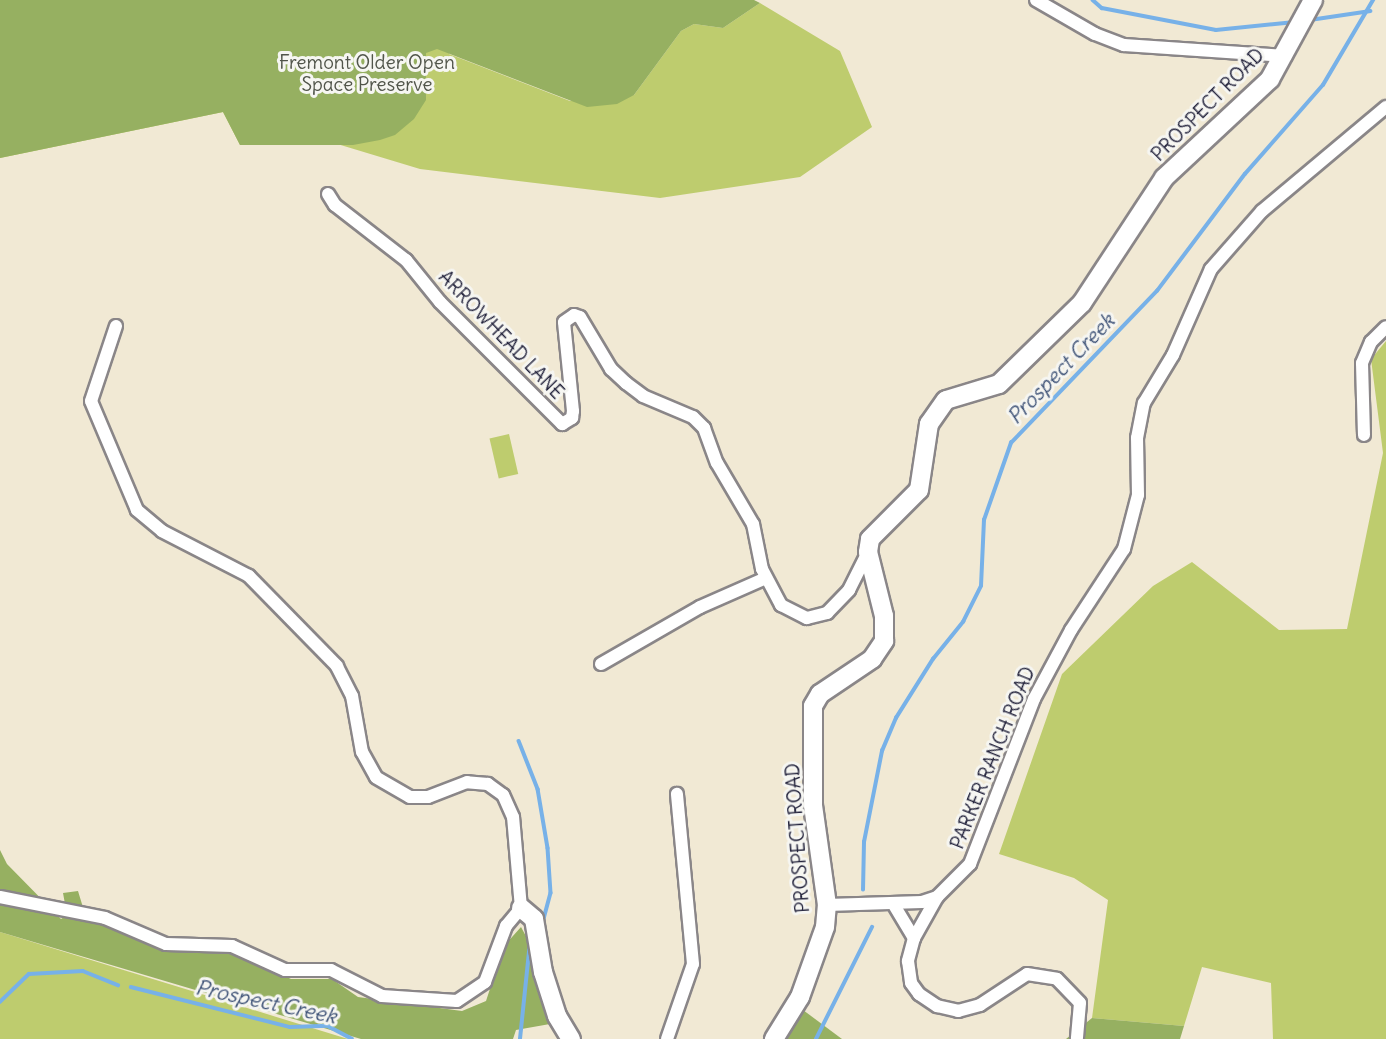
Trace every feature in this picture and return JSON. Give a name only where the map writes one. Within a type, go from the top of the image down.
[{"type":"street","points":[[1036,0],[1124,45],[1286,56]]},
{"type":"street","name":"PROSPECT ROAD","points":[[774,1039],[800,997],[823,934],[827,905],[813,806],[813,706],[820,694],[872,659],[884,641],[884,615],[868,551],[870,539],[919,490],[929,424],[946,400],[999,384],[1082,303],[1164,178],[1270,79],[1286,56],[1313,0]]},
{"type":"street","name":"PARKER RANCH ROAD","points":[[914,938],[937,897],[970,864],[1034,699],[1071,630],[1124,549],[1138,495],[1137,438],[1144,403],[1173,355],[1211,269],[1262,212],[1386,107]]},
{"type":"street","name":"ARROWHEAD LANE","points":[[328,194],[335,205],[406,260],[440,302],[562,424],[573,411],[564,322],[568,317],[580,317],[611,369],[626,383],[643,396],[692,417],[704,428],[717,463],[753,524],[766,578],[781,605],[807,618],[818,618],[849,590],[868,551]]},
{"type":"street","points":[[116,326],[91,401],[137,510],[162,531],[249,576],[337,666],[352,696],[362,752],[376,777],[410,797],[428,797],[467,782],[488,784],[503,795],[513,817],[521,908],[534,919],[543,972],[557,1016],[571,1039]]},
{"type":"street","points":[[1364,435],[1362,363],[1371,342],[1386,327]]},
{"type":"street","points":[[601,664],[700,607],[766,578]]},
{"type":"street","points":[[667,1039],[693,964],[677,794]]},
{"type":"street","points":[[0,897],[105,918],[166,944],[232,946],[285,970],[331,970],[382,996],[457,1000],[485,982],[506,926],[521,908]]},
{"type":"street","name":"PARKER RANCH ROAD","points":[[827,905],[894,905],[922,902],[937,897]]},
{"type":"street","points":[[894,905],[914,938],[908,961],[911,983],[937,1006],[958,1011],[980,1005],[1016,978],[1038,974],[1057,979],[1080,1003],[1077,1039]]},
{"type":"green space","points":[[0,0],[464,0],[449,54],[570,101],[634,95],[681,31],[694,24],[723,28],[760,3],[840,51],[872,127],[800,177],[660,198],[420,169],[334,143],[240,145],[223,112],[0,158]]},
{"type":"green space","name":"Fremont Older Open Space Preserve","points":[[0,0],[754,0],[760,3],[723,28],[694,24],[681,31],[634,95],[617,104],[587,107],[437,49],[426,53],[426,100],[414,119],[395,135],[380,140],[353,145],[240,145],[223,112],[0,158]]},
{"type":"green space","points":[[1386,341],[1386,1039],[1273,1039],[1271,983],[1202,967],[1184,1026],[1092,1018],[1108,900],[1074,878],[999,854],[1062,674],[1153,586],[1192,562],[1279,630],[1347,629],[1383,453],[1371,359]]},
{"type":"green space","points":[[509,434],[518,474],[499,478],[490,438]]},
{"type":"green space","points":[[0,850],[7,864],[61,919],[67,915],[63,893],[78,891],[85,914],[164,947],[232,951],[291,979],[332,979],[358,997],[462,1011],[486,1001],[504,946],[521,927],[534,951],[537,983],[550,1024],[516,1030],[513,1039],[361,1039],[0,932]]},
{"type":"green space","points":[[0,932],[348,1039],[0,1039]]},
{"type":"green space","points":[[803,1010],[842,1039],[783,1039]]},
{"type":"green space","points":[[1092,1018],[1184,1026],[1180,1039],[1066,1039]]},
{"type":"waterway","points":[[1093,0],[1102,8],[1216,30],[1295,22]]},
{"type":"waterway","name":"Prospect Creek","points":[[863,890],[864,842],[882,751],[896,718],[933,659],[963,622],[981,586],[984,520],[1011,443],[1157,291],[1245,174],[1323,85],[1373,0]]},
{"type":"waterway","points":[[1310,20],[1370,11]]},
{"type":"waterway","points":[[519,741],[538,789],[548,848],[551,893],[543,923]]},
{"type":"waterway","name":"Prospect Creek","points":[[816,1039],[872,927]]},
{"type":"waterway","points":[[520,1039],[530,943]]},
{"type":"waterway","name":"Prospect Creek","points":[[0,1002],[29,974],[83,971],[118,985]]},
{"type":"waterway","name":"Prospect Creek","points":[[131,987],[290,1027],[328,1026],[352,1039]]}]
